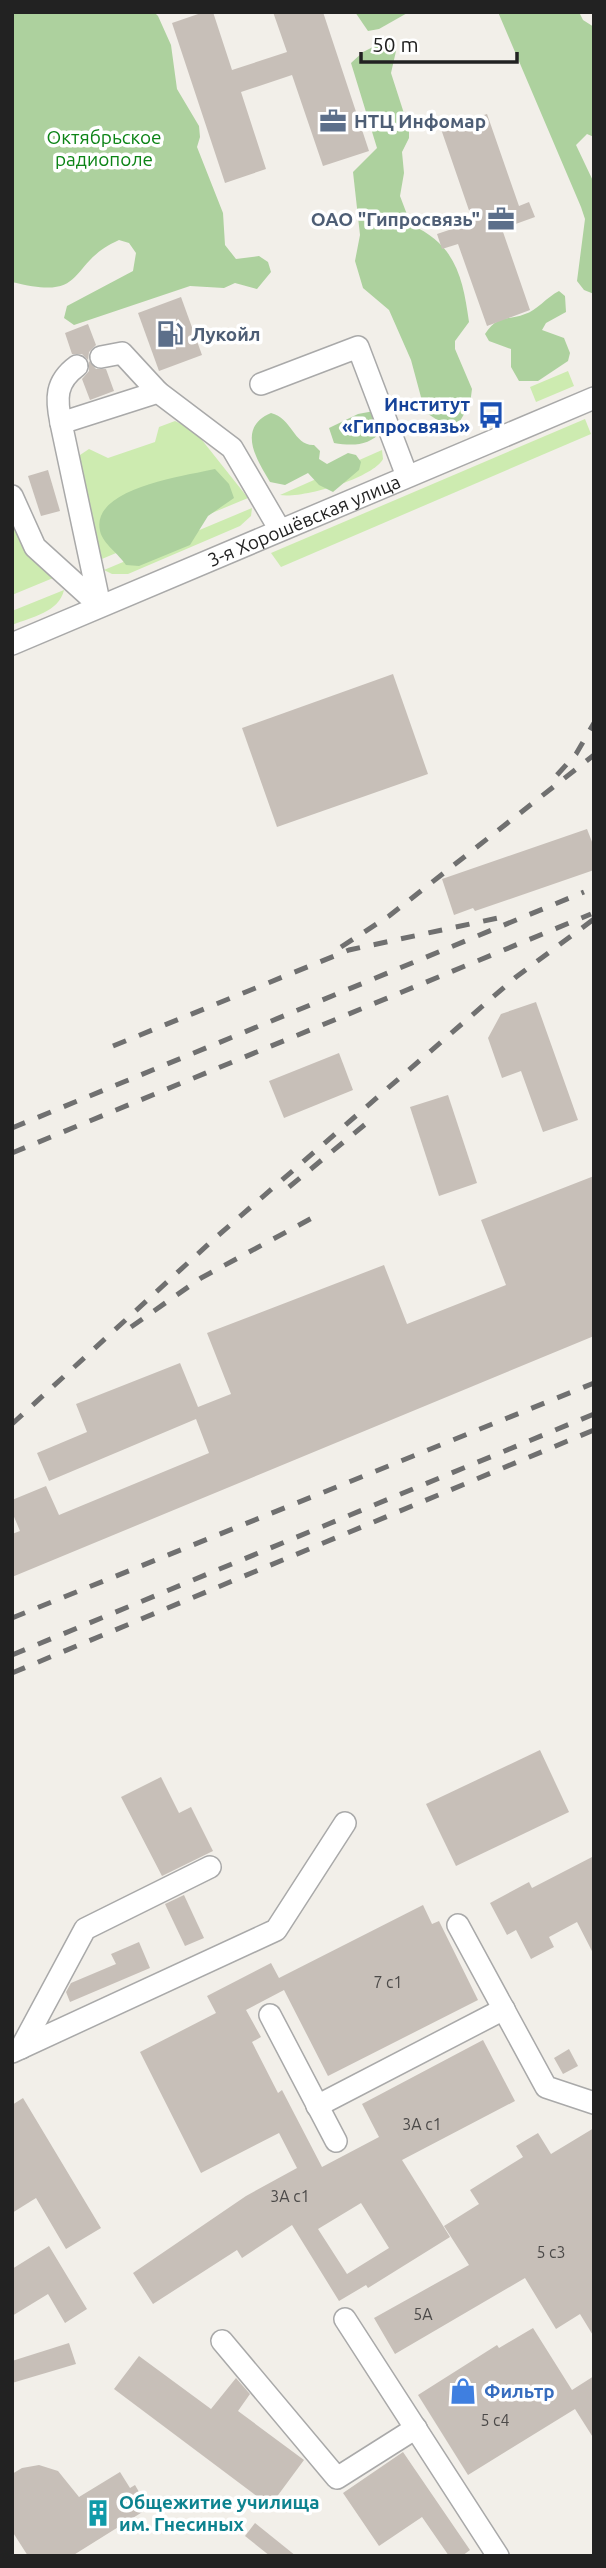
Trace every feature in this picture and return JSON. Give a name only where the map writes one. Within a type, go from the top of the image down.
[{"type":"street","points":[[261,384],[359,347],[407,476]]},
{"type":"street","points":[[101,357],[122,353],[158,392],[232,448],[280,530]]},
{"type":"street","points":[[77,366],[59,387],[56,398],[100,606]]},
{"type":"street","points":[[61,423],[158,392]]},
{"type":"street","name":"3-я Хорошёвская улица","points":[[12,644],[594,398]]},
{"type":"street","points":[[12,496],[35,547],[100,606]]},
{"type":"street","points":[[16,2050],[276,1930],[345,1823]]},
{"type":"street","points":[[16,2050],[85,1929],[210,1867]]},
{"type":"street","points":[[458,1925],[546,2087],[594,2104]]},
{"type":"street","points":[[317,2106],[504,2009]]},
{"type":"street","points":[[270,2015],[336,2141]]},
{"type":"street","points":[[345,2319],[498,2556]]},
{"type":"street","points":[[222,2341],[337,2478],[415,2427]]},
{"type":"green space","name":"Октябрьское радиополе","points":[[12,12],[154,12],[158,16],[171,45],[177,89],[199,126],[197,147],[223,213],[225,245],[236,259],[259,256],[268,262],[271,272],[257,289],[235,283],[224,288],[190,286],[74,325],[64,318],[67,306],[133,271],[136,253],[129,243],[119,240],[102,250],[66,284],[37,287],[12,282]]},
{"type":"green space","points":[[355,12],[409,12],[379,29],[368,31]]},
{"type":"green space","points":[[498,12],[579,12],[583,20],[594,27],[594,137],[587,134],[576,145],[594,183],[594,294],[584,290],[577,281],[585,219],[581,207]]},
{"type":"green space","points":[[385,41],[396,51],[391,73],[409,129],[409,138],[402,152],[404,173],[400,196],[411,225],[438,242],[455,264],[467,306],[469,322],[455,341],[455,349],[472,389],[470,404],[460,421],[445,425],[425,412],[411,360],[389,310],[363,288],[355,261],[360,235],[353,172],[377,148],[351,63],[363,52]]},
{"type":"green space","points":[[559,291],[565,296],[566,312],[546,323],[542,330],[564,338],[570,353],[568,361],[538,381],[519,381],[511,367],[511,349],[489,341],[485,334],[494,323],[529,312]]},
{"type":"green space","points":[[568,371],[574,386],[536,402],[530,387]]},
{"type":"green space","points":[[374,411],[382,431],[372,440],[360,444],[334,443],[329,428],[358,414]]},
{"type":"green space","points":[[271,413],[284,420],[302,441],[314,445],[320,451],[319,459],[327,464],[348,453],[356,455],[361,462],[359,470],[333,492],[319,485],[308,473],[285,485],[270,482],[255,454],[252,436],[260,419]]},
{"type":"green space","points":[[585,419],[591,434],[281,567],[271,553]]},
{"type":"green space","points":[[175,421],[194,430],[248,498],[97,561],[77,457],[89,449],[108,458],[155,442],[159,427]]},
{"type":"green space","points":[[382,450],[383,459],[377,466],[352,480],[304,494],[280,495]]},
{"type":"green space","points":[[215,469],[229,484],[234,498],[208,516],[190,545],[139,566],[126,565],[104,540],[100,531],[101,516],[110,504],[124,494],[163,480]]},
{"type":"green space","points":[[252,508],[251,516],[240,526],[128,574],[112,574],[104,570]]},
{"type":"green space","points":[[12,511],[58,576],[12,595]]},
{"type":"green space","points":[[64,590],[57,604],[51,609],[12,625],[12,611]]},
{"type":"building","name":"НТЦ Инфомар","points":[[204,12],[213,12],[232,70],[287,52],[273,12],[323,12],[369,151],[323,166],[292,75],[241,92],[266,169],[225,183],[172,23]]},
{"type":"building","name":"ОАО \"Гипросвязь\"","points":[[487,114],[519,206],[529,202],[535,217],[502,229],[530,310],[487,326],[458,244],[442,249],[437,234],[473,222],[441,129]]},
{"type":"building","name":"Лукойл","points":[[181,297],[202,355],[159,371],[138,313]]},
{"type":"building","points":[[88,324],[96,345],[89,352],[88,360],[82,354],[72,354],[65,333]]},
{"type":"building","points":[[89,361],[96,369],[106,369],[114,391],[90,400],[82,379],[89,371]]},
{"type":"building","points":[[48,470],[60,511],[41,516],[28,476]]},
{"type":"building","points":[[393,674],[428,774],[277,827],[242,728]]},
{"type":"building","points":[[587,829],[594,847],[594,870],[475,911],[473,908],[454,915],[442,879]]},
{"type":"building","points":[[536,1002],[578,1120],[543,1132],[521,1071],[502,1078],[488,1038],[501,1014]]},
{"type":"building","points":[[339,1053],[353,1090],[284,1118],[269,1081]]},
{"type":"building","points":[[448,1095],[477,1183],[439,1196],[410,1107]]},
{"type":"building","points":[[594,1176],[594,1336],[12,1577],[12,1534],[20,1531],[12,1512],[12,1500],[46,1486],[59,1515],[209,1453],[196,1419],[49,1481],[37,1453],[87,1432],[76,1404],[180,1363],[198,1407],[231,1394],[207,1333],[384,1265],[407,1324],[506,1285],[481,1220]]},
{"type":"building","points":[[540,1750],[569,1812],[456,1866],[426,1804]]},
{"type":"building","points":[[161,1777],[179,1813],[191,1807],[213,1851],[162,1876],[121,1797]]},
{"type":"building","points":[[594,1856],[594,1955],[577,1922],[549,1937],[554,1947],[531,1959],[516,1930],[507,1935],[490,1903],[529,1882],[532,1888]]},
{"type":"building","points":[[184,1895],[204,1938],[185,1946],[165,1904]]},
{"type":"building","points":[[423,1905],[432,1924],[439,1921],[478,2000],[328,2076],[284,1990],[246,2010],[261,2037],[252,2042],[278,2093],[282,2090],[322,2167],[379,2137],[362,2104],[483,2040],[515,2101],[402,2160],[450,2237],[368,2288],[366,2285],[339,2301],[292,2225],[242,2258],[237,2250],[153,2304],[133,2273],[246,2196],[297,2168],[279,2133],[201,2173],[140,2052],[216,2013],[207,1996],[271,1963],[279,1978]],"holes":[[[361,2203],[389,2248],[347,2274],[318,2229]]]},
{"type":"building","points":[[139,1942],[150,1968],[70,2002],[66,1992],[71,1983],[116,1964],[111,1954]]},
{"type":"building","points":[[569,2049],[578,2066],[563,2074],[554,2058]]},
{"type":"building","points":[[23,2098],[101,2228],[66,2249],[36,2198],[12,2213],[12,2105]]},
{"type":"building","points":[[594,2128],[594,2337],[580,2314],[556,2329],[525,2278],[395,2354],[374,2318],[469,2265],[444,2226],[479,2204],[470,2190],[523,2157],[516,2146],[538,2133],[551,2154]]},
{"type":"building","points":[[49,2246],[87,2309],[65,2323],[48,2294],[12,2316],[12,2269]]},
{"type":"building","points":[[533,2328],[572,2390],[594,2376],[594,2439],[575,2409],[468,2475],[418,2395],[497,2345],[499,2348]]},
{"type":"building","points":[[69,2343],[76,2364],[12,2383],[12,2361]]},
{"type":"building","points":[[139,2356],[211,2409],[236,2378],[250,2394],[238,2411],[304,2460],[270,2506],[114,2389]]},
{"type":"building","points":[[403,2452],[470,2550],[462,2556],[449,2556],[422,2517],[379,2546],[343,2493]]},
{"type":"building","name":"Общежитие училища им. Гнесиных","points":[[39,2465],[58,2471],[79,2497],[120,2472],[130,2488],[135,2485],[143,2499],[138,2502],[144,2511],[72,2556],[28,2556],[12,2531],[12,2474],[22,2468]]},
{"type":"building","points":[[255,2523],[296,2556],[270,2556],[245,2536]]},
{"type":"railway","points":[[557,775],[576,754],[594,723]]},
{"type":"railway","points":[[341,947],[389,916],[594,755]]},
{"type":"railway","points":[[12,1128],[584,892]]},
{"type":"railway","points":[[12,1153],[591,914]]},
{"type":"railway","points":[[113,1046],[349,950],[507,916]]},
{"type":"railway","points":[[12,1424],[214,1239],[516,977],[594,919]]},
{"type":"railway","points":[[289,1187],[374,1117]]},
{"type":"railway","points":[[131,1327],[201,1278],[312,1218]]},
{"type":"railway","points":[[12,1618],[594,1383]]},
{"type":"railway","points":[[12,1655],[594,1414]]},
{"type":"railway","points":[[12,1673],[594,1430]]},
{"type":"place","name":"НТЦ Инфомар","points":[[333,121]]},
{"type":"place","name":"ОАО \"Гипросвязь\"","points":[[501,219]]},
{"type":"place","name":"Лукойл","points":[[170,334]]},
{"type":"place","name":"Институт «Гипросвязь»","points":[[491,415]]},
{"type":"place","name":"Фильтр","points":[[463,2391]]},
{"type":"place","name":"Общежитие училища им. Гнесиных","points":[[98,2513]]}]
